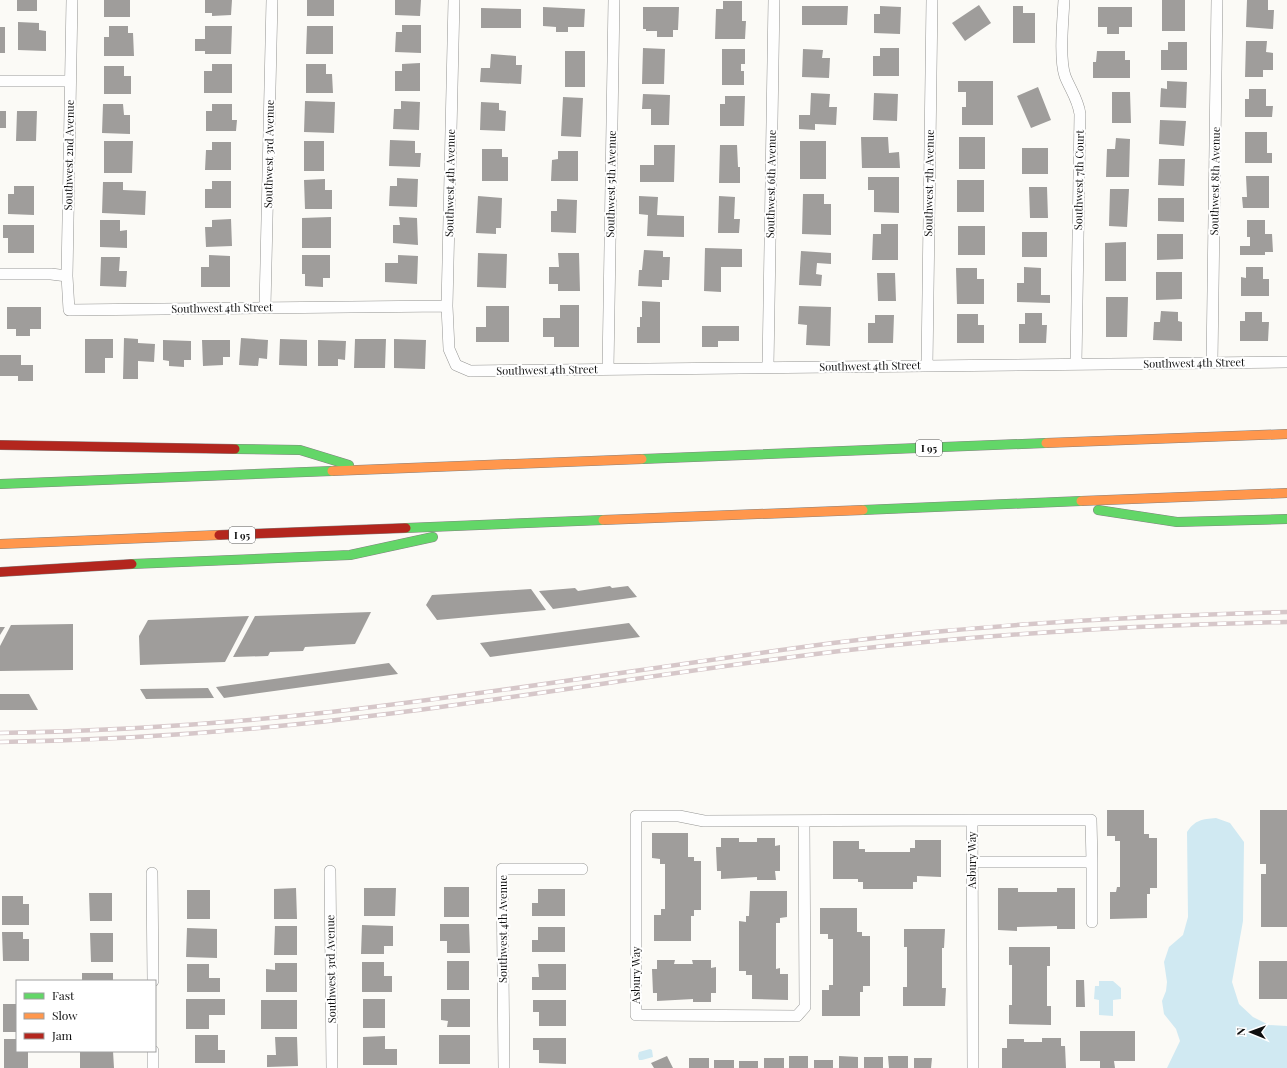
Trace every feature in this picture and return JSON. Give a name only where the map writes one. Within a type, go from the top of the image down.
[{"type":"highway","name":"I 95","points":[[0,484],[1287,434]]},
{"type":"highway","points":[[0,446],[300,450],[365,470]]},
{"type":"highway","name":"I 95","points":[[0,544],[1287,493]]},
{"type":"highway","points":[[1052,502],[1177,522],[1287,518]]},
{"type":"highway","points":[[0,572],[136,564],[350,556],[485,525]]},
{"type":"street","name":"Southwest 2nd Avenue","points":[[69,310],[67,276],[72,0]]},
{"type":"street","name":"Southwest 3rd Avenue","points":[[266,307],[272,0]]},
{"type":"street","name":"Southwest 4th Avenue","points":[[454,0],[447,306],[448,349],[456,365]]},
{"type":"street","name":"Southwest 5th Avenue","points":[[608,369],[614,0]]},
{"type":"street","name":"Southwest 6th Avenue","points":[[768,367],[774,0]]},
{"type":"street","name":"Southwest 7th Avenue","points":[[927,366],[932,0]]},
{"type":"street","name":"Southwest 7th Court","points":[[1064,0],[1063,60],[1065,75],[1079,103],[1080,114],[1076,364]]},
{"type":"street","name":"Southwest 8th Avenue","points":[[1212,363],[1217,0]]},
{"type":"street","points":[[0,81],[70,81]]},
{"type":"street","points":[[0,274],[50,274],[67,276]]},
{"type":"street","name":"Southwest 4th Street","points":[[69,310],[447,306]]},
{"type":"street","name":"Southwest 4th Street","points":[[456,365],[470,371],[1287,362]]},
{"type":"street","name":"Asbury Way","points":[[804,822],[806,1007],[797,1016],[636,1015],[636,816],[679,816],[704,821],[804,822],[972,820],[973,1068]]},
{"type":"street","points":[[972,820],[1091,820],[1092,922]]},
{"type":"street","points":[[973,862],[1092,862]]},
{"type":"street","name":"Southwest 4th Avenue","points":[[504,1068],[502,869],[582,869]]},
{"type":"street","name":"Southwest 3rd Avenue","points":[[330,871],[332,1068]]},
{"type":"street","points":[[152,873],[153,980]]},
{"type":"street","points":[[153,1052],[153,1068]]},
{"type":"water","points":[[1216,818],[1230,823],[1244,842],[1243,921],[1232,982],[1239,1004],[1253,1017],[1269,1025],[1287,1026],[1287,1068],[1167,1068],[1180,1041],[1176,1029],[1164,1014],[1162,1001],[1166,991],[1167,982],[1164,962],[1169,947],[1183,935],[1188,917],[1187,832],[1199,821]]},
{"type":"water","points":[[1099,981],[1113,981],[1121,988],[1121,999],[1113,1000],[1113,1016],[1099,1015],[1099,1000],[1094,999],[1095,986],[1099,986]]},
{"type":"water","points":[[650,1049],[652,1050],[653,1057],[639,1060],[639,1052]]},
{"type":"building","points":[[17,0],[37,0],[37,11],[17,11]]},
{"type":"building","points":[[104,0],[130,0],[130,17],[104,17]]},
{"type":"building","points":[[205,0],[232,0],[231,15],[212,16],[212,13],[205,13]]},
{"type":"building","points":[[307,0],[334,0],[334,16],[307,16]]},
{"type":"building","points":[[395,0],[421,0],[420,16],[395,15]]},
{"type":"building","points":[[1162,0],[1185,0],[1185,31],[1162,31]]},
{"type":"building","points":[[1247,0],[1268,0],[1268,10],[1274,10],[1273,29],[1246,27]]},
{"type":"building","points":[[723,1],[742,1],[742,21],[746,21],[745,39],[715,39],[716,9],[723,9]]},
{"type":"building","points":[[979,5],[991,23],[965,41],[952,23]]},
{"type":"building","points":[[802,6],[848,6],[847,25],[802,25]]},
{"type":"building","points":[[880,6],[901,7],[900,34],[874,33],[874,14],[880,14]]},
{"type":"building","points":[[1013,6],[1023,6],[1023,13],[1035,13],[1035,43],[1013,43]]},
{"type":"building","points":[[543,7],[585,9],[584,27],[568,27],[568,32],[556,32],[556,27],[543,26]]},
{"type":"building","points":[[643,7],[679,7],[678,30],[673,30],[673,37],[657,37],[657,31],[646,31],[646,29],[643,29]]},
{"type":"building","points":[[1098,7],[1132,7],[1132,27],[1119,27],[1119,34],[1107,34],[1107,27],[1098,27]]},
{"type":"building","points":[[481,8],[521,9],[521,28],[481,28]]},
{"type":"building","points":[[18,22],[39,23],[39,30],[46,31],[46,51],[18,50]]},
{"type":"building","points":[[402,25],[421,25],[421,53],[395,52],[396,32],[402,32]]},
{"type":"building","points":[[109,26],[128,26],[128,33],[133,33],[134,56],[104,56],[104,37],[109,37]]},
{"type":"building","points":[[205,26],[232,26],[231,54],[205,54],[205,51],[195,51],[195,39],[205,39]]},
{"type":"building","points":[[307,26],[333,26],[333,54],[306,54]]},
{"type":"building","points":[[0,27],[5,27],[5,53],[0,53]]},
{"type":"building","points":[[1246,41],[1267,41],[1266,52],[1273,53],[1273,70],[1263,70],[1263,77],[1245,77]]},
{"type":"building","points":[[1168,42],[1187,42],[1187,70],[1161,70],[1161,50],[1168,50]]},
{"type":"building","points":[[643,48],[665,49],[664,84],[642,84]]},
{"type":"building","points":[[880,48],[899,48],[899,76],[873,76],[873,56],[880,56]]},
{"type":"building","points":[[722,49],[745,49],[745,64],[741,64],[741,71],[744,71],[744,85],[722,85]]},
{"type":"building","points":[[803,49],[823,50],[822,58],[830,58],[829,78],[802,77]]},
{"type":"building","points":[[565,51],[585,51],[585,87],[565,87]]},
{"type":"building","points":[[1097,51],[1125,51],[1125,60],[1130,60],[1130,78],[1093,78],[1093,62],[1096,62]]},
{"type":"building","points":[[491,54],[516,56],[516,65],[522,65],[521,84],[480,82],[481,68],[490,68]]},
{"type":"building","points":[[420,63],[420,91],[395,91],[395,71],[402,71],[402,64]]},
{"type":"building","points":[[212,64],[232,64],[232,93],[204,93],[204,71],[212,71]]},
{"type":"building","points":[[306,64],[326,64],[326,74],[332,74],[333,93],[306,93]]},
{"type":"building","points":[[104,66],[124,66],[124,76],[131,76],[131,94],[104,94]]},
{"type":"building","points":[[958,81],[993,81],[993,125],[962,125],[962,107],[966,107],[966,92],[958,92]]},
{"type":"building","points":[[1167,81],[1187,82],[1186,108],[1160,107],[1161,88],[1167,89]]},
{"type":"building","points":[[1038,87],[1051,120],[1031,128],[1017,96]]},
{"type":"building","points":[[1249,89],[1266,89],[1266,106],[1273,106],[1272,117],[1245,117],[1245,99],[1249,99]]},
{"type":"building","points":[[1112,92],[1130,92],[1131,123],[1112,123]]},
{"type":"building","points":[[811,93],[830,94],[829,107],[837,107],[836,125],[815,124],[815,130],[799,129],[799,115],[810,115]]},
{"type":"building","points":[[874,93],[898,94],[897,121],[873,120]]},
{"type":"building","points":[[643,94],[670,95],[669,125],[651,125],[651,109],[642,109]]},
{"type":"building","points":[[725,96],[745,96],[744,126],[720,126],[720,104],[725,104]]},
{"type":"building","points":[[563,97],[583,98],[581,137],[561,136]]},
{"type":"building","points":[[305,101],[335,102],[334,133],[304,132]]},
{"type":"building","points":[[401,101],[420,102],[419,130],[393,129],[394,109],[401,109]]},
{"type":"building","points":[[481,102],[499,103],[499,110],[506,111],[505,131],[480,130]]},
{"type":"building","points":[[103,104],[123,104],[124,115],[130,115],[130,134],[102,133]]},
{"type":"building","points":[[212,104],[232,104],[232,120],[237,120],[236,131],[206,131],[206,111],[212,111]]},
{"type":"building","points":[[0,111],[6,111],[6,128],[0,128]]},
{"type":"building","points":[[17,111],[37,111],[36,141],[16,141]]},
{"type":"building","points":[[1160,120],[1186,121],[1184,146],[1159,144]]},
{"type":"building","points":[[1245,132],[1267,132],[1267,153],[1272,153],[1272,163],[1245,163]]},
{"type":"building","points":[[861,137],[888,137],[889,153],[899,152],[900,168],[862,168]]},
{"type":"building","points":[[959,137],[985,137],[985,169],[959,169]]},
{"type":"building","points":[[1116,138],[1130,139],[1129,177],[1106,177],[1107,149],[1115,149]]},
{"type":"building","points":[[390,140],[415,141],[415,153],[421,153],[420,167],[389,166]]},
{"type":"building","points":[[104,141],[133,141],[132,173],[104,173]]},
{"type":"building","points":[[304,141],[324,141],[324,171],[304,171]]},
{"type":"building","points":[[800,141],[826,141],[826,179],[800,179]]},
{"type":"building","points":[[212,142],[231,142],[231,170],[205,170],[206,150],[212,150]]},
{"type":"building","points":[[654,145],[675,145],[674,182],[640,182],[640,165],[654,165]]},
{"type":"building","points":[[720,145],[737,145],[738,167],[740,167],[740,183],[719,183]]},
{"type":"building","points":[[1022,148],[1048,148],[1048,174],[1022,174]]},
{"type":"building","points":[[482,149],[502,149],[502,157],[508,157],[508,181],[482,181]]},
{"type":"building","points":[[558,151],[578,151],[578,181],[551,181],[552,160],[558,159]]},
{"type":"building","points":[[1159,159],[1185,159],[1184,186],[1158,185]]},
{"type":"building","points":[[1246,176],[1269,176],[1269,208],[1243,208],[1242,197],[1247,197]]},
{"type":"building","points":[[868,177],[899,177],[899,213],[874,212],[874,190],[868,190]]},
{"type":"building","points":[[397,178],[418,179],[417,207],[389,206],[390,186],[397,186]]},
{"type":"building","points":[[325,179],[325,190],[332,190],[332,209],[305,209],[304,180]]},
{"type":"building","points":[[957,180],[984,180],[984,212],[957,212]]},
{"type":"building","points":[[212,181],[231,181],[231,208],[205,208],[205,189],[212,189]]},
{"type":"building","points":[[103,182],[123,182],[123,190],[146,191],[145,215],[102,213]]},
{"type":"building","points":[[14,186],[34,186],[34,215],[8,214],[8,194],[14,194]]},
{"type":"building","points":[[1029,187],[1047,187],[1048,218],[1030,218]]},
{"type":"building","points":[[1110,189],[1129,189],[1127,227],[1109,226]]},
{"type":"building","points":[[803,194],[824,194],[824,204],[831,204],[831,235],[802,234]]},
{"type":"building","points":[[478,196],[502,198],[501,228],[496,228],[496,234],[476,233]]},
{"type":"building","points":[[639,196],[658,197],[657,215],[684,216],[684,237],[647,236],[648,215],[639,214]]},
{"type":"building","points":[[719,196],[735,197],[734,219],[740,219],[739,233],[718,233]]},
{"type":"building","points":[[1158,198],[1184,198],[1184,222],[1158,221]]},
{"type":"building","points":[[557,199],[577,200],[576,233],[551,232],[551,211],[557,211]]},
{"type":"building","points":[[331,217],[331,248],[302,248],[302,218]]},
{"type":"building","points":[[399,217],[417,218],[418,245],[393,243],[393,225],[400,225]]},
{"type":"building","points":[[231,219],[232,246],[206,247],[205,227],[212,227],[212,220]]},
{"type":"building","points":[[100,220],[120,220],[120,231],[127,230],[127,248],[100,247]]},
{"type":"building","points":[[1247,220],[1265,220],[1265,234],[1272,234],[1273,252],[1265,252],[1265,255],[1240,255],[1240,246],[1250,246],[1250,237],[1247,237]]},
{"type":"building","points":[[881,224],[898,224],[898,260],[872,260],[873,234],[881,234]]},
{"type":"building","points":[[3,225],[34,225],[34,253],[8,253],[8,238],[3,238]]},
{"type":"building","points":[[958,226],[985,226],[985,255],[958,255]]},
{"type":"building","points":[[1022,232],[1047,232],[1047,257],[1022,257]]},
{"type":"building","points":[[1157,234],[1183,234],[1183,259],[1157,260]]},
{"type":"building","points":[[1126,242],[1126,281],[1105,281],[1105,243]]},
{"type":"building","points":[[705,248],[742,249],[742,267],[721,267],[721,292],[704,291]]},
{"type":"building","points":[[644,250],[663,251],[663,257],[670,257],[669,280],[662,280],[662,287],[638,286],[639,270],[642,270]]},
{"type":"building","points":[[801,251],[831,253],[831,264],[817,263],[816,274],[822,275],[821,286],[799,285]]},
{"type":"building","points":[[478,253],[507,254],[506,288],[477,287]]},
{"type":"building","points":[[558,253],[579,253],[580,291],[558,291],[558,284],[549,284],[549,267],[559,267]]},
{"type":"building","points":[[209,255],[230,256],[230,287],[201,287],[201,267],[209,267]]},
{"type":"building","points":[[302,255],[330,255],[330,278],[323,278],[323,287],[305,286],[305,274],[302,274]]},
{"type":"building","points":[[398,255],[418,256],[417,284],[385,282],[385,263],[398,263]]},
{"type":"building","points":[[101,257],[120,257],[119,271],[127,271],[126,287],[100,286]]},
{"type":"building","points":[[1024,267],[1041,268],[1041,295],[1050,295],[1050,303],[1017,302],[1017,283],[1024,283]]},
{"type":"building","points":[[1246,267],[1263,267],[1263,279],[1269,279],[1269,296],[1241,296],[1241,277],[1246,278]]},
{"type":"building","points":[[956,268],[977,268],[977,279],[984,279],[984,304],[957,304]]},
{"type":"building","points":[[1156,272],[1182,272],[1182,299],[1156,300]]},
{"type":"building","points":[[877,273],[895,273],[896,301],[878,301]]},
{"type":"building","points":[[1106,297],[1128,297],[1127,337],[1106,337]]},
{"type":"building","points":[[642,301],[660,302],[660,343],[637,343],[637,327],[640,327],[640,317],[642,317]]},
{"type":"building","points":[[560,305],[579,305],[579,347],[554,347],[554,337],[543,337],[543,318],[560,318]]},
{"type":"building","points":[[486,306],[509,306],[509,342],[476,342],[476,327],[486,327]]},
{"type":"building","points":[[799,306],[831,307],[830,346],[806,345],[807,325],[798,324]]},
{"type":"building","points":[[7,307],[41,307],[41,329],[30,329],[30,336],[16,336],[16,329],[7,329]]},
{"type":"building","points":[[1161,311],[1178,312],[1178,321],[1182,322],[1182,341],[1153,340],[1154,322],[1160,322]]},
{"type":"building","points":[[1245,312],[1262,312],[1262,322],[1269,322],[1268,341],[1240,341],[1240,321],[1245,321]]},
{"type":"building","points":[[1025,313],[1042,313],[1042,325],[1047,325],[1046,343],[1019,343],[1019,324],[1025,324]]},
{"type":"building","points":[[957,314],[978,314],[978,325],[984,325],[984,343],[957,343]]},
{"type":"building","points":[[875,315],[894,315],[893,343],[868,343],[868,323],[875,323]]},
{"type":"building","points":[[702,326],[739,326],[739,341],[718,341],[718,347],[702,347]]},
{"type":"building","points":[[124,338],[138,339],[138,343],[155,344],[154,362],[138,361],[138,379],[123,379]]},
{"type":"building","points":[[241,338],[268,340],[267,359],[259,358],[258,366],[239,365]]},
{"type":"building","points":[[85,339],[113,339],[113,358],[105,358],[105,373],[85,373]]},
{"type":"building","points":[[280,339],[307,340],[307,366],[279,365]]},
{"type":"building","points":[[355,339],[386,339],[385,368],[354,368]]},
{"type":"building","points":[[394,339],[426,340],[425,369],[394,368]]},
{"type":"building","points":[[163,340],[191,341],[191,360],[184,360],[184,367],[169,366],[169,361],[163,360]]},
{"type":"building","points":[[202,340],[230,340],[230,357],[223,357],[223,365],[203,366]]},
{"type":"building","points":[[318,340],[346,341],[345,360],[338,359],[338,366],[318,366]]},
{"type":"building","points":[[0,355],[21,355],[21,365],[33,365],[33,381],[18,381],[18,376],[0,376]]},
{"type":"building","points":[[610,586],[612,588],[628,586],[637,597],[553,609],[539,591],[575,588],[578,591]]},
{"type":"building","points":[[531,589],[546,610],[437,620],[426,605],[432,595]]},
{"type":"building","points":[[371,612],[355,644],[305,647],[303,651],[270,652],[268,656],[233,657],[255,616]]},
{"type":"building","points":[[249,616],[225,662],[140,665],[139,636],[148,620]]},
{"type":"building","points":[[629,623],[640,637],[490,657],[480,643]]},
{"type":"building","points":[[73,624],[73,670],[0,671],[0,646],[11,625]]},
{"type":"building","points":[[0,627],[5,627],[0,635]]},
{"type":"building","points":[[389,663],[398,674],[224,698],[216,687]]},
{"type":"building","points":[[208,688],[214,698],[146,699],[140,689]]},
{"type":"building","points":[[0,694],[29,694],[38,710],[0,710]]},
{"type":"building","points":[[1107,810],[1144,810],[1144,834],[1149,834],[1149,838],[1157,838],[1157,888],[1150,888],[1150,894],[1147,894],[1147,918],[1110,919],[1110,892],[1116,892],[1117,887],[1120,887],[1120,841],[1115,841],[1115,836],[1107,836]]},
{"type":"building","points":[[1260,810],[1287,810],[1287,927],[1261,927],[1261,874],[1266,874],[1266,864],[1260,864]]},
{"type":"building","points":[[652,833],[688,833],[688,857],[694,857],[694,861],[701,861],[701,910],[694,910],[694,916],[691,916],[691,941],[654,941],[654,915],[661,915],[661,909],[665,909],[665,864],[660,864],[660,859],[652,858]]},
{"type":"building","points":[[721,838],[739,838],[739,842],[757,842],[757,838],[775,838],[775,846],[780,845],[780,871],[775,871],[776,880],[757,880],[757,877],[721,879],[721,871],[717,871],[716,847],[721,847]]},
{"type":"building","points":[[915,840],[941,840],[941,877],[917,876],[917,882],[913,882],[913,889],[863,889],[863,882],[858,882],[858,879],[833,879],[833,841],[859,841],[859,849],[865,849],[865,852],[910,852],[910,848],[915,848]]},
{"type":"building","points":[[444,887],[469,887],[469,917],[444,917]]},
{"type":"building","points":[[296,888],[297,919],[274,919],[274,889]]},
{"type":"building","points":[[364,888],[396,888],[395,916],[364,916]]},
{"type":"building","points":[[998,888],[1018,888],[1018,892],[1057,892],[1057,888],[1075,888],[1075,929],[1057,929],[1057,926],[1017,927],[1017,931],[998,930]]},
{"type":"building","points":[[538,889],[565,889],[565,916],[532,916],[532,903],[538,903]]},
{"type":"building","points":[[187,890],[210,890],[210,919],[187,919]]},
{"type":"building","points":[[750,891],[787,891],[787,917],[780,918],[780,923],[776,923],[776,969],[780,968],[780,974],[788,974],[788,1000],[752,999],[752,975],[746,975],[746,971],[739,971],[739,921],[746,922],[746,916],[749,916]]},
{"type":"building","points":[[89,893],[112,893],[112,921],[90,921]]},
{"type":"building","points":[[2,896],[23,896],[23,904],[29,904],[29,925],[2,925]]},
{"type":"building","points":[[820,908],[857,908],[857,932],[862,932],[862,936],[870,936],[870,986],[863,986],[863,992],[860,992],[860,1016],[822,1016],[822,990],[829,990],[829,985],[833,985],[833,939],[828,939],[828,934],[820,934]]},
{"type":"building","points":[[440,924],[469,924],[470,953],[447,953],[447,941],[440,941]]},
{"type":"building","points":[[362,925],[393,926],[393,946],[384,946],[384,954],[361,954]]},
{"type":"building","points":[[275,926],[297,926],[297,955],[274,955]]},
{"type":"building","points":[[538,927],[565,927],[565,952],[532,952],[532,940],[538,940]]},
{"type":"building","points":[[187,928],[217,929],[217,958],[186,957]]},
{"type":"building","points":[[904,929],[945,929],[944,948],[942,948],[942,988],[946,988],[945,1006],[903,1006],[903,987],[907,987],[907,947],[904,947]]},
{"type":"building","points":[[2,932],[23,932],[23,939],[29,939],[29,961],[3,961]]},
{"type":"building","points":[[90,933],[113,933],[113,962],[91,962]]},
{"type":"building","points":[[1009,947],[1050,947],[1050,966],[1047,966],[1047,1006],[1051,1006],[1051,1025],[1009,1024],[1009,1005],[1012,1005],[1012,965],[1009,965]]},
{"type":"building","points":[[657,960],[675,960],[674,964],[693,964],[692,960],[711,960],[711,968],[716,967],[716,993],[711,993],[711,1002],[693,1002],[693,999],[657,1001],[657,993],[653,993],[652,969],[657,969]]},
{"type":"building","points":[[447,961],[469,961],[469,990],[447,990]]},
{"type":"building","points":[[1259,961],[1287,961],[1287,999],[1259,999]]},
{"type":"building","points":[[362,962],[384,962],[384,976],[392,976],[392,992],[362,992]]},
{"type":"building","points":[[275,963],[297,963],[297,992],[266,992],[266,969],[275,970]]},
{"type":"building","points":[[187,964],[209,964],[209,978],[220,978],[220,992],[187,992]]},
{"type":"building","points":[[538,964],[566,964],[566,990],[532,990],[532,977],[539,977]]},
{"type":"building","points":[[82,973],[113,973],[113,980],[82,980]]},
{"type":"building","points":[[1076,980],[1084,980],[1085,1007],[1076,1007]]},
{"type":"building","points":[[186,999],[225,999],[225,1015],[209,1015],[209,1029],[186,1029]]},
{"type":"building","points":[[363,999],[385,999],[385,1028],[363,1028]]},
{"type":"building","points":[[441,999],[470,999],[470,1027],[447,1027],[448,1021],[441,1020]]},
{"type":"building","points":[[261,1000],[297,1000],[297,1029],[261,1029]]},
{"type":"building","points":[[533,1000],[566,1000],[566,1026],[539,1026],[539,1012],[533,1012]]},
{"type":"building","points":[[3,1004],[16,1004],[16,1032],[3,1032]]},
{"type":"building","points":[[1080,1031],[1135,1031],[1135,1061],[1114,1061],[1115,1068],[1100,1068],[1100,1061],[1080,1061]]},
{"type":"building","points":[[195,1035],[218,1035],[218,1050],[225,1050],[225,1063],[195,1063]]},
{"type":"building","points":[[439,1035],[470,1035],[470,1064],[439,1064]]},
{"type":"building","points":[[385,1036],[385,1049],[397,1049],[397,1065],[363,1065],[363,1037]]},
{"type":"building","points":[[275,1037],[297,1037],[298,1066],[267,1067],[267,1055],[276,1055]]},
{"type":"building","points":[[533,1038],[566,1038],[566,1064],[539,1063],[539,1050],[533,1050]]},
{"type":"building","points":[[1042,1038],[1061,1038],[1061,1046],[1065,1046],[1066,1068],[1002,1068],[1002,1048],[1007,1048],[1007,1039],[1024,1039],[1024,1042],[1042,1042]]},
{"type":"building","points":[[4,1039],[16,1039],[16,1052],[28,1052],[28,1068],[4,1068]]},
{"type":"building","points":[[80,1052],[113,1052],[114,1068],[80,1068]]},
{"type":"building","points":[[667,1056],[673,1068],[654,1068],[651,1063]]},
{"type":"building","points":[[789,1056],[808,1056],[808,1068],[789,1068]]},
{"type":"building","points":[[839,1056],[858,1057],[858,1068],[839,1068]]},
{"type":"building","points":[[888,1056],[908,1056],[908,1068],[889,1068]]},
{"type":"building","points":[[864,1057],[883,1057],[883,1068],[864,1068]]},
{"type":"building","points":[[689,1058],[709,1058],[709,1068],[689,1068]]},
{"type":"building","points":[[764,1058],[784,1058],[784,1068],[764,1068]]},
{"type":"building","points":[[914,1058],[932,1058],[931,1068],[914,1068]]},
{"type":"building","points":[[714,1060],[734,1060],[734,1068],[714,1068]]},
{"type":"building","points":[[814,1060],[833,1060],[833,1068],[814,1068]]},
{"type":"building","points":[[739,1061],[758,1061],[758,1068],[739,1068]]},
{"type":"railway","points":[[0,733],[83,731],[166,726],[331,712],[890,636],[1060,622],[1287,612]]},
{"type":"railway","points":[[0,742],[99,739],[198,733],[346,719],[451,706],[784,658],[896,645],[1063,631],[1175,625],[1287,622]]},
{"type":"traffic: fast","points":[[642,459],[1046,443]]},
{"type":"traffic: fast","points":[[235,449],[300,450],[349,465]]},
{"type":"traffic: fast","points":[[0,484],[332,471]]},
{"type":"traffic: fast","points":[[863,510],[1081,501]]},
{"type":"traffic: fast","points":[[1098,510],[1177,522],[1287,519]]},
{"type":"traffic: fast","points":[[406,528],[603,520]]},
{"type":"traffic: fast","points":[[132,564],[350,555],[433,537]]},
{"type":"traffic: slow","points":[[1046,443],[1287,434]]},
{"type":"traffic: slow","points":[[332,471],[642,459]]},
{"type":"traffic: slow","points":[[1081,501],[1287,493]]},
{"type":"traffic: slow","points":[[603,520],[863,510]]},
{"type":"traffic: slow","points":[[0,544],[219,535]]},
{"type":"traffic: jam","points":[[0,445],[235,449]]},
{"type":"traffic: jam","points":[[219,535],[406,528]]},
{"type":"traffic: jam","points":[[0,572],[132,564]]}]
